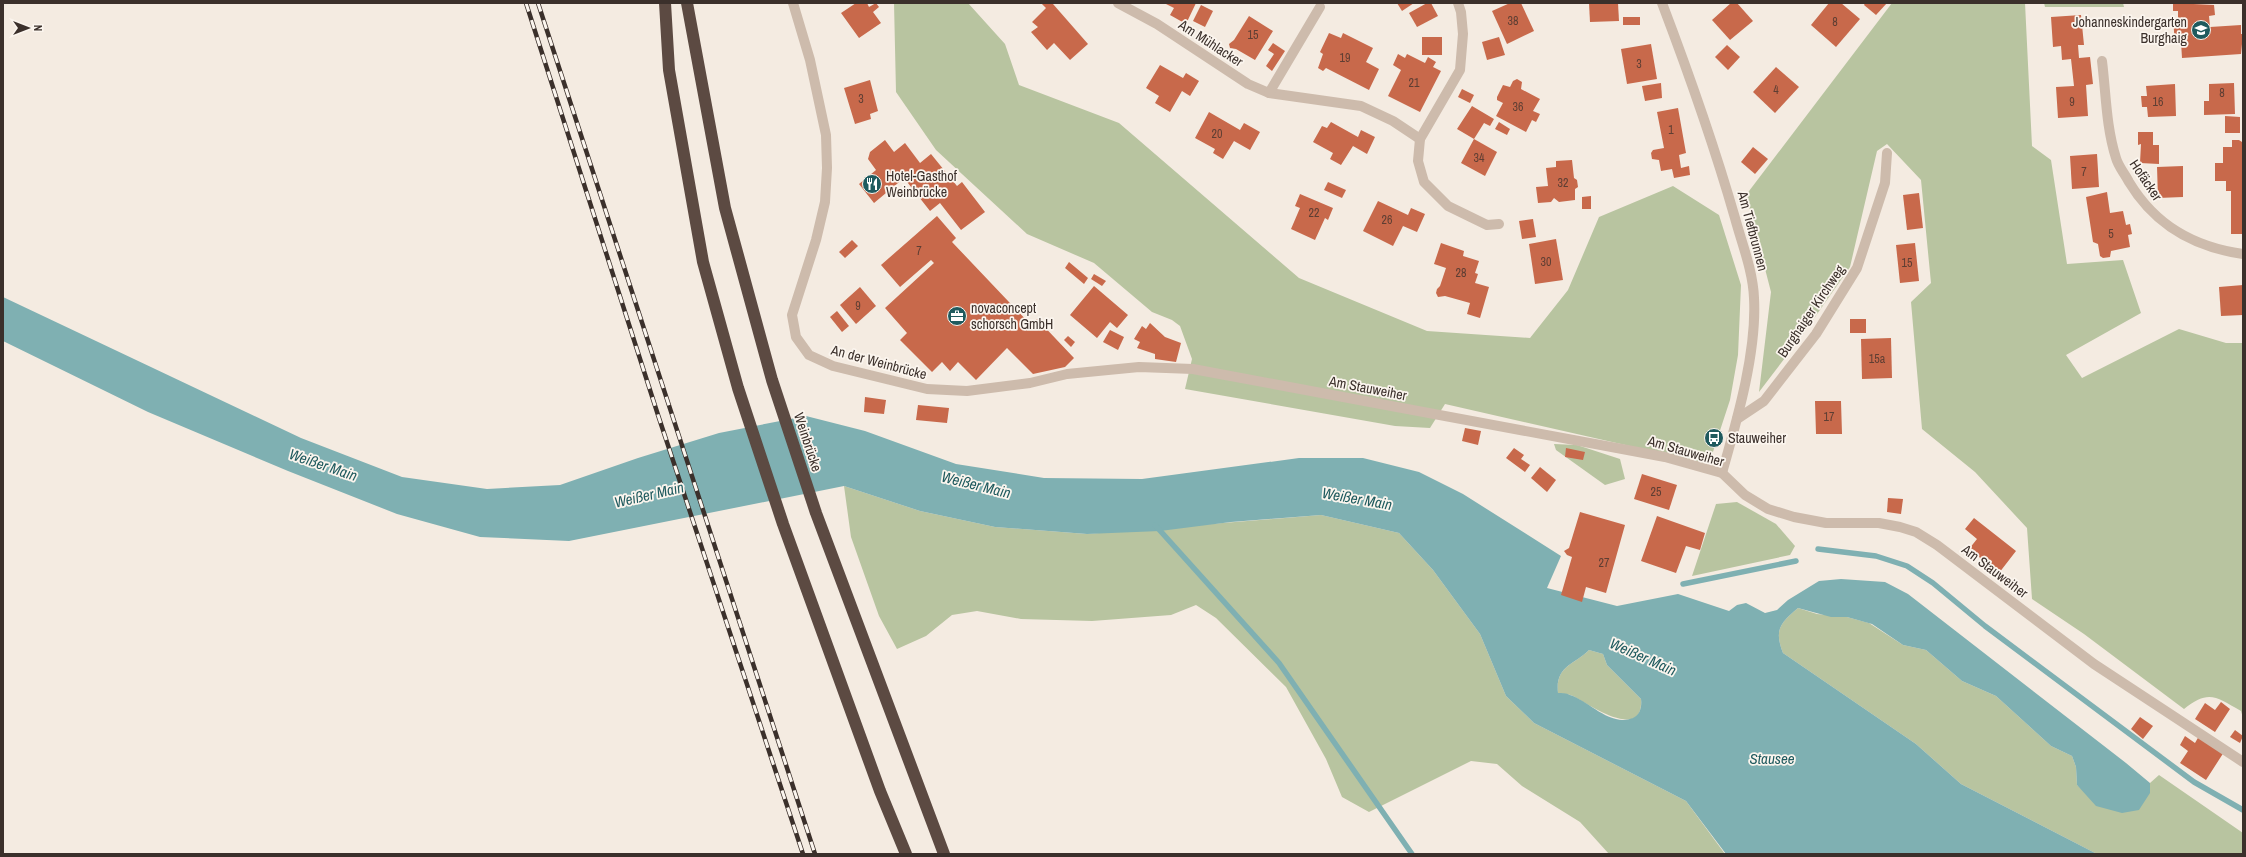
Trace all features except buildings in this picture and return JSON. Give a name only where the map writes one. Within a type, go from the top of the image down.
[{"type":"highway","points":[[665,3],[670,70],[698,240],[738,388],[783,524],[880,791],[906,854]]},
{"type":"highway","name":"Weinbrücke","points":[[687,3],[725,208],[772,380],[816,513],[944,854]]},
{"type":"street","name":"An der Weinbrücke","points":[[794,3],[810,60],[826,142],[825,202],[816,240],[792,315],[796,336],[809,355],[833,366],[927,389],[967,391],[1030,383],[1067,374],[1139,367]]},
{"type":"street","name":"Am Mühlacker","points":[[1118,3],[1157,24],[1248,84],[1269,93],[1361,106],[1393,121],[1420,139]]},
{"type":"street","points":[[1458,3],[1461,12],[1463,34],[1460,70],[1420,139],[1418,161],[1424,182],[1448,206],[1487,225],[1499,224]]},
{"type":"street","name":"Am Tiefbrunnen","points":[[1662,3],[1720,166],[1751,274],[1754,298],[1749,360],[1737,419],[1722,473]]},
{"type":"street","points":[[1269,93],[1320,7]]},
{"type":"street","name":"Hofäcker","points":[[2102,61],[2109,130],[2116,160],[2135,192],[2152,214],[2196,243],[2221,251],[2243,254]]},
{"type":"street","name":"Burghaiger Kirchweg","points":[[1737,419],[1764,401],[1816,334],[1857,268],[1885,183],[1886,153]]},
{"type":"street","name":"Am Stauweiher","points":[[1139,367],[1193,369],[1665,457],[1722,473],[1745,495],[1768,510],[1826,523],[1879,523],[1916,532],[1937,545],[2094,664],[2243,762]]},
{"type":"green space","points":[[894,3],[968,3],[1005,44],[1019,85],[1119,123],[1299,278],[1427,331],[1530,338],[1568,290],[1599,217],[1673,186],[1719,215],[1741,285],[1738,355],[1730,400],[1709,464],[1445,404],[1430,428],[1395,426],[1185,389],[1192,359],[1180,326],[1172,320],[1152,312],[1094,263],[1027,234],[936,150],[896,92]]},
{"type":"green space","points":[[1892,3],[2025,3],[2032,146],[2051,160],[2067,264],[2123,260],[2141,313],[2066,355],[2082,378],[2179,329],[2226,343],[2243,343],[2243,718],[2241,711],[2219,699],[2212,697],[2200,699],[2184,709],[2084,634],[2032,599],[2027,528],[1975,472],[1922,429],[1911,302],[1931,283],[1921,180],[1887,144],[1877,151],[1850,267],[1801,337],[1759,392],[1771,292],[1746,195]]},
{"type":"green space","points":[[2044,3],[2123,3],[2124,7],[2045,7]]},
{"type":"green space","points":[[1554,444],[1577,445],[1620,459],[1625,479],[1605,485],[1556,450]]},
{"type":"green space","points":[[844,486],[920,511],[995,527],[1087,534],[1321,515],[1399,533],[1433,570],[1480,634],[1506,696],[1534,723],[1686,801],[1725,854],[1609,854],[1580,822],[1522,786],[1497,764],[1471,761],[1369,812],[1342,797],[1326,759],[1286,687],[1216,618],[1196,605],[1171,615],[1092,621],[1021,619],[977,611],[952,615],[926,636],[897,649],[879,616],[851,537]]},
{"type":"green space","points":[[1737,502],[1776,524],[1795,546],[1790,555],[1692,576],[1716,504]]},
{"type":"green space","points":[[1798,608],[1817,614],[1847,617],[1869,623],[1903,645],[1926,650],[1962,681],[1996,696],[2051,746],[2072,756],[2076,767],[2077,785],[2087,794],[2150,793],[2150,783],[2159,775],[2243,833],[2243,854],[2095,853],[1961,784],[1916,744],[1783,653],[1779,638],[1780,628],[1787,618]]},
{"type":"green space","points":[[1589,650],[1603,654],[1607,665],[1641,699],[1640,712],[1634,718],[1625,719],[1614,717],[1573,696],[1558,693],[1559,677],[1563,671]]},
{"type":"water","points":[[3,297],[301,438],[402,477],[487,489],[560,485],[638,458],[719,433],[806,416],[865,431],[956,464],[1044,478],[1142,479],[1299,458],[1363,458],[1419,472],[1463,494],[1561,556],[1547,588],[1617,606],[1678,594],[1729,611],[1737,605],[1746,603],[1765,613],[1777,610],[1788,600],[1819,581],[1841,579],[1885,582],[1908,594],[2126,763],[2150,783],[2150,793],[2139,810],[2122,813],[2096,806],[2077,785],[2076,767],[2072,756],[2051,746],[1996,696],[1962,681],[1926,650],[1903,645],[1872,624],[1847,617],[1831,617],[1798,608],[1787,618],[1780,628],[1779,638],[1783,653],[1916,744],[1961,784],[2097,854],[1726,854],[1686,801],[1534,723],[1506,696],[1480,634],[1433,570],[1399,533],[1321,515],[1231,522],[1160,531],[1087,534],[995,527],[920,511],[844,486],[569,541],[480,537],[397,514],[288,471],[148,412],[3,341]],"holes":[[[1589,650],[1603,654],[1607,665],[1641,699],[1640,710],[1633,718],[1624,720],[1616,719],[1600,712],[1577,698],[1567,694],[1558,693],[1559,677],[1567,667]]]},
{"type":"waterway","points":[[1155,525],[1279,663],[1412,854]]},
{"type":"waterway","points":[[1818,549],[1876,556],[1907,566],[1933,583],[1985,626],[2194,782],[2243,810]]},
{"type":"waterway","points":[[1683,584],[1796,561]]},
{"type":"railway","points":[[526,3],[658,415],[803,854]]},
{"type":"railway","points":[[538,3],[815,854]]},
{"type":"place","name":"Johanneskindergarten Burghaig","points":[[2201,30]]},
{"type":"place","name":"Hotel-Gasthof Weinbrücke","points":[[872,184]]},
{"type":"place","name":"novaconcept schorsch GmbH","points":[[957,316]]},
{"type":"place","name":"Stauweiher","points":[[1714,438]]},
{"type":"water label","name":"Weißer Main","points":[[323,465]]},
{"type":"water label","name":"Weißer Main","points":[[976,485]]},
{"type":"water label","name":"Weißer Main","points":[[649,495]]},
{"type":"water label","name":"Weißer Main","points":[[1357,499]]},
{"type":"water label","name":"Weißer Main","points":[[1643,657]]},
{"type":"water label","name":"Stausee","points":[[1772,759]]}]
